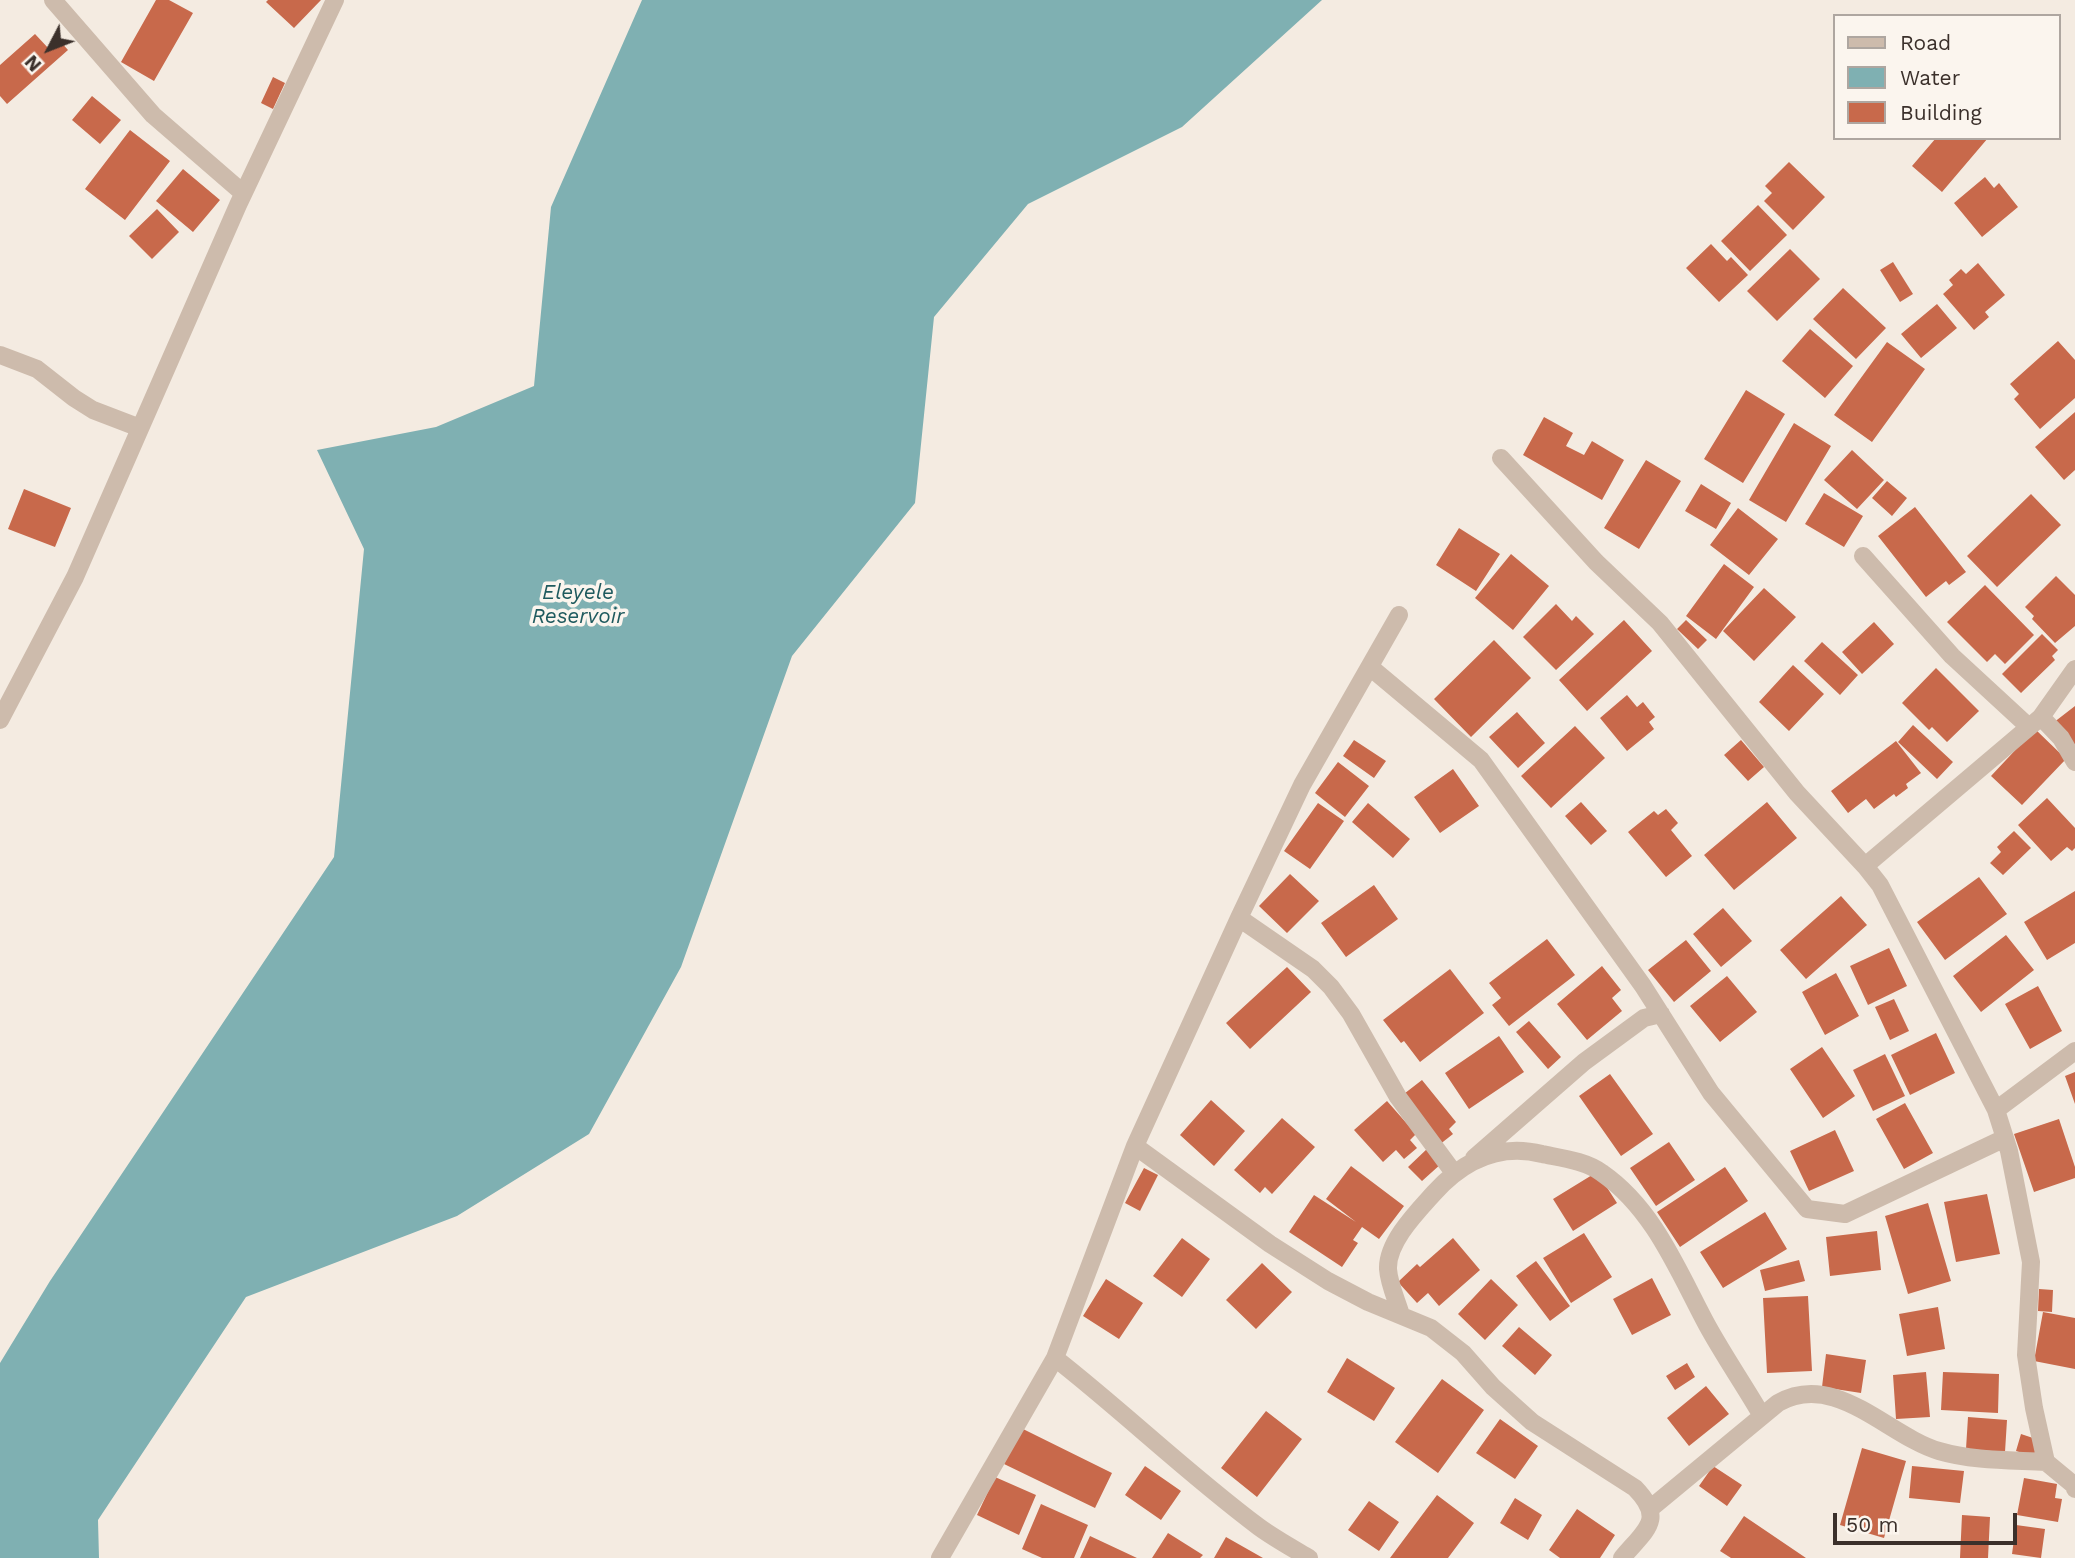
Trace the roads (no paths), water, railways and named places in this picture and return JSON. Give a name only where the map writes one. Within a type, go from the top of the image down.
[{"type":"street","points":[[53,0],[153,115],[243,193]]},
{"type":"street","points":[[0,720],[75,577],[243,193],[335,0]]},
{"type":"street","points":[[0,355],[37,369],[93,410],[140,428]]},
{"type":"street","points":[[1501,458],[1597,562],[1660,623],[1797,793],[1880,885],[1996,1110],[2009,1151],[2031,1262],[2026,1355],[2046,1462]]},
{"type":"street","points":[[1863,556],[1951,656],[2035,722],[2061,738],[2075,762]]},
{"type":"street","points":[[940,1558],[1055,1358],[1135,1146],[1239,918],[1302,785],[1399,615]]},
{"type":"street","points":[[1370,667],[1481,760],[1537,835],[1661,1014],[1711,1093],[1808,1209],[1845,1214],[2003,1139]]},
{"type":"street","points":[[1865,866],[2035,722],[2075,668]]},
{"type":"street","points":[[1239,918],[1313,969],[1331,987],[1351,1014],[1404,1105],[1461,1168]]},
{"type":"street","points":[[1401,1315],[1388,1271],[1389,1261],[1404,1227],[1461,1168],[1584,1062],[1644,1018],[1661,1014]]},
{"type":"street","points":[[1996,1110],[2075,1051]]},
{"type":"street","points":[[1135,1146],[1270,1244],[1328,1280],[1368,1302],[1431,1328],[1463,1353],[1493,1387],[1532,1422],[1636,1488],[1648,1501],[1653,1514],[1650,1524],[1622,1558]]},
{"type":"street","points":[[1461,1168],[1500,1152],[1523,1149],[1570,1160],[1600,1171],[1623,1189],[1666,1245],[1708,1326],[1762,1416]]},
{"type":"street","points":[[1055,1358],[1260,1528],[1309,1558]]},
{"type":"street","points":[[1651,1508],[1791,1395],[1810,1394],[1838,1399],[1937,1450],[1968,1457],[2046,1462],[2075,1486],[2075,1489]]},
{"type":"water","name":"Eleyele Reservoir","points":[[642,0],[1322,0],[1182,127],[1028,204],[934,317],[915,503],[792,656],[681,967],[589,1134],[457,1216],[246,1297],[98,1520],[99,1558],[0,1558],[0,1363],[50,1281],[334,857],[364,549],[317,450],[436,427],[534,386],[551,207]]}]
